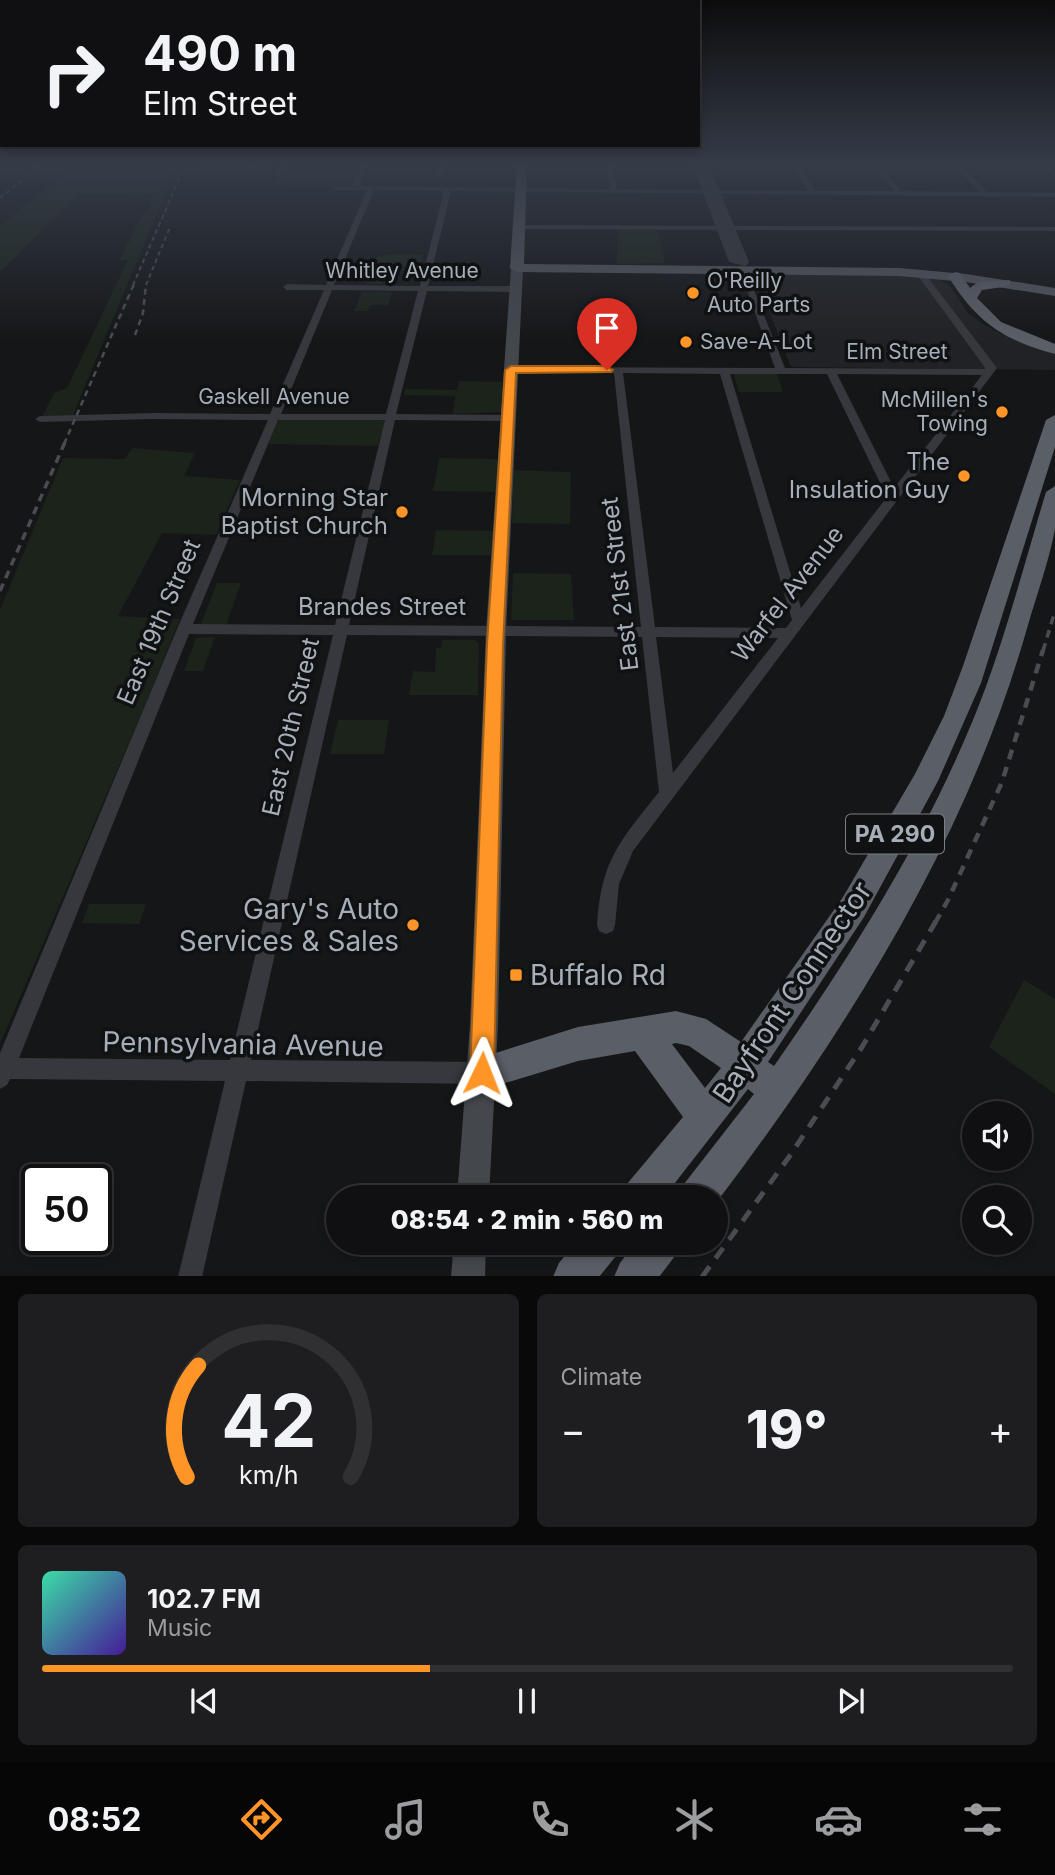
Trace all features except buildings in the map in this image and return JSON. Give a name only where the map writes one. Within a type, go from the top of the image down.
[{"type":"highway","points":[[955,276],[969,299],[990,322],[1055,349]]},
{"type":"highway","points":[[969,299],[978,286],[1005,284]]},
{"type":"highway","points":[[1027,339],[1055,342]]},
{"type":"highway","name":"Bayfront Connector","points":[[650,1185],[704,1120],[814,970],[889,846],[940,748],[978,660],[1055,420]]},
{"type":"highway","name":"Bayfront Connector","points":[[706,1185],[777,1090],[844,990],[921,856],[985,721],[1055,492]]},
{"type":"highway","points":[[482,1073],[578,1044],[676,1027],[694,1031],[746,1064],[777,1090]]},
{"type":"highway","points":[[643,1034],[686,1089],[704,1120]]},
{"type":"highway","points":[[573,1276],[591,1255]]},
{"type":"highway","points":[[634,1276],[651,1255]]},
{"type":"main road","points":[[474,1185],[482,1073],[496,631],[520,223]]},
{"type":"main road","points":[[518,261],[556,268],[741,267],[920,273],[955,276],[1055,294]]},
{"type":"main road","points":[[467,1276],[469,1255]]},
{"type":"street","name":"East 19th Street","points":[[2,1073],[184,629],[356,223]]},
{"type":"street","name":"East 20th Street","points":[[190,1276],[391,417],[439,223]]},
{"type":"street","points":[[723,223],[734,262],[741,267],[781,371]]},
{"type":"street","points":[[520,227],[1055,229]]},
{"type":"street","points":[[920,273],[990,363],[992,368],[989,372]]},
{"type":"street","name":"Whitley Avenue","points":[[287,288],[516,289]]},
{"type":"street","name":"Elm Street","points":[[511,370],[989,372]]},
{"type":"street","name":"East 21st Street","points":[[618,370],[667,792]]},
{"type":"street","points":[[724,370],[798,619]]},
{"type":"street","points":[[830,371],[894,499]]},
{"type":"street","name":"Warfel Avenue","points":[[606,925],[608,886],[614,868],[667,792],[989,372]]},
{"type":"street","name":"Gaskell Avenue","points":[[40,419],[95,416],[508,418]]},
{"type":"street","name":"Brandes Street","points":[[184,629],[789,633]]},
{"type":"street","name":"Pennsylvania Avenue","points":[[2,1073],[482,1073]]},
{"type":"shaded area","points":[[4,223],[50,223],[0,272],[0,226]]},
{"type":"shaded area","points":[[138,223],[153,223],[73,415],[42,417],[54,393],[67,388],[128,260],[120,260]]},
{"type":"shaded area","points":[[618,230],[658,230],[665,263],[617,264]]},
{"type":"shaded area","points":[[394,254],[423,255],[420,267],[389,267],[382,284],[366,284],[376,257]]},
{"type":"shaded area","points":[[755,274],[913,276],[940,280],[950,286],[968,313],[986,326],[1017,341],[1055,354],[1055,370],[794,367],[790,365]]},
{"type":"shaded area","points":[[362,292],[392,292],[388,305],[370,305],[367,311],[354,311]]},
{"type":"shaded area","points":[[733,373],[777,373],[783,392],[739,392]]},
{"type":"shaded area","points":[[459,381],[505,382],[502,412],[453,414],[455,396],[404,395],[405,389],[457,390]]},
{"type":"shaded area","points":[[281,419],[385,422],[378,446],[268,444],[276,423]]},
{"type":"shaded area","points":[[132,448],[195,453],[184,476],[240,480],[216,535],[162,533],[118,616],[180,619],[0,1044],[0,610],[63,458],[125,459]]},
{"type":"shaded area","points":[[439,458],[499,459],[498,492],[433,491]]},
{"type":"shaded area","points":[[513,470],[571,472],[570,524],[512,523]]},
{"type":"shaded area","points":[[436,530],[495,531],[493,555],[432,555]]},
{"type":"shaded area","points":[[513,573],[571,574],[574,620],[511,620]]},
{"type":"shaded area","points":[[217,583],[241,583],[226,626],[200,626]]},
{"type":"shaded area","points":[[215,637],[203,671],[184,671],[196,638]]},
{"type":"shaded area","points":[[442,640],[474,640],[479,643],[478,695],[409,695],[413,671],[435,672],[436,648],[441,648]]},
{"type":"shaded area","points":[[338,720],[389,720],[384,754],[330,754]]},
{"type":"shaded area","points":[[89,904],[146,904],[139,924],[82,923]]},
{"type":"shaded area","points":[[1024,980],[1055,999],[1055,1094],[989,1047]]},
{"type":"railway","points":[[133,285],[160,223]]},
{"type":"railway","points":[[146,285],[170,227]]},
{"type":"railway","points":[[64,444],[134,284]]},
{"type":"railway","points":[[135,335],[143,313],[146,284]]},
{"type":"railway","points":[[0,591],[65,442]]},
{"type":"railway","points":[[1043,651],[1055,611]]},
{"type":"railway","points":[[935,923],[1002,782],[1043,650]]},
{"type":"railway","points":[[703,1276],[789,1157],[862,1047],[936,921]]},
{"type":"place","name":"O'Reilly Auto Parts","points":[[693,293]]},
{"type":"place","name":"Save-A-Lot","points":[[686,342]]},
{"type":"place","name":"McMillen's Towing","points":[[1002,412]]},
{"type":"place","name":"The Insulation Guy","points":[[964,476]]},
{"type":"place","name":"Morning Star Baptist Church","points":[[402,512]]},
{"type":"place","name":"Gary's Auto Services & Sales","points":[[413,925]]},
{"type":"place","name":"Buffalo Rd","points":[[516,975]]},
{"type":"route","points":[[482,1073],[495,645],[511,370],[607,370]]}]
